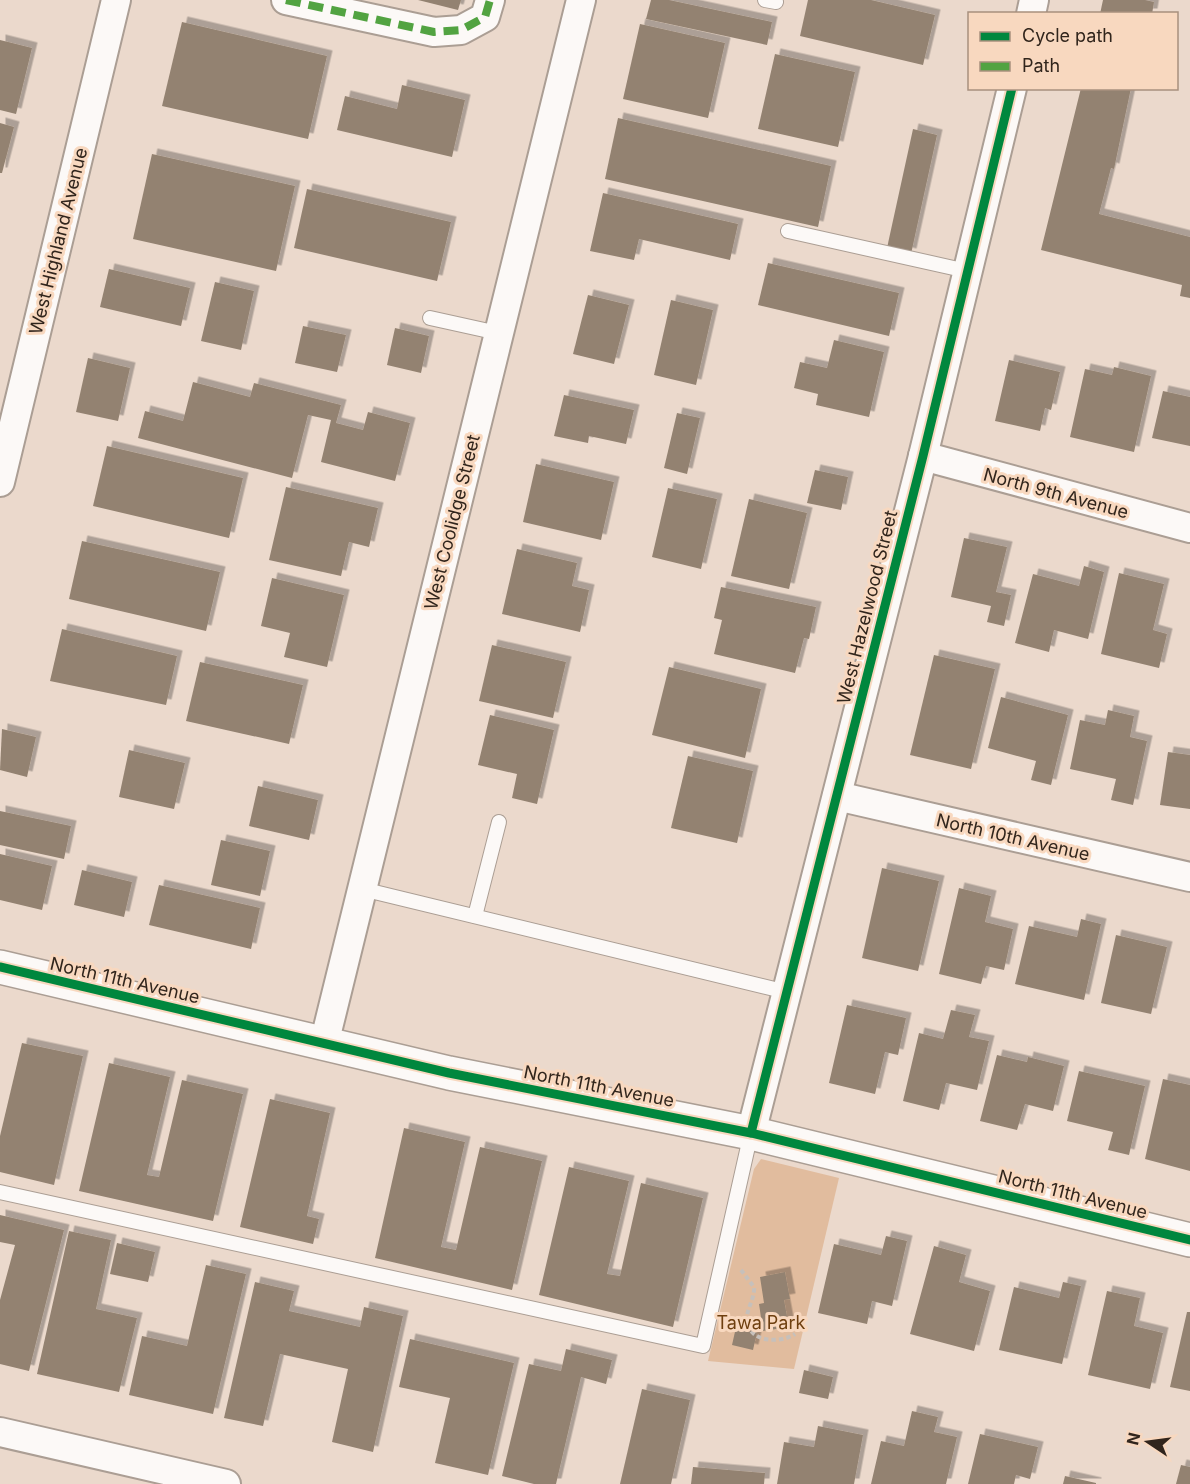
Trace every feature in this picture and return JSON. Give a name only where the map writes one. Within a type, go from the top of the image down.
[{"type":"street","name":"West Highland Avenue","points":[[0,482],[116,0]]},
{"type":"street","points":[[286,0],[434,32],[461,30],[485,17],[490,0]]},
{"type":"street","name":"West Coolidge Street","points":[[324,1044],[581,0]]},
{"type":"street","name":"West Hazelwood Street","points":[[751,1133],[922,456],[1012,90]]},
{"type":"street","name":"North 9th Avenue","points":[[922,456],[1190,528]]},
{"type":"street","name":"North 10th Avenue","points":[[837,796],[1190,877]]},
{"type":"street","name":"North 11th Avenue","points":[[0,967],[449,1073],[751,1133],[1190,1240]]},
{"type":"street","points":[[0,1431],[126,1473],[226,1484]]},
{"type":"lane","points":[[788,231],[967,271]]},
{"type":"lane","points":[[430,318],[498,333]]},
{"type":"lane","points":[[475,916],[499,822]]},
{"type":"lane","points":[[362,888],[787,992]]},
{"type":"lane","points":[[0,1192],[703,1346],[751,1133]]},
{"type":"path","points":[[740,1269],[754,1287],[747,1318],[748,1325],[760,1337],[769,1340],[780,1341],[795,1334]]},
{"type":"green space","name":"Tawa Park","points":[[761,1159],[839,1178],[794,1369],[708,1361],[754,1169]]},
{"type":"building","points":[[418,0],[461,0],[458,10]]},
{"type":"building","points":[[651,0],[669,0],[772,22],[767,45],[646,19]]},
{"type":"building","points":[[808,0],[871,0],[935,15],[923,65],[800,36]]},
{"type":"building","points":[[1103,0],[1154,2],[1152,12],[1100,12]]},
{"type":"building","points":[[182,22],[327,56],[308,139],[162,106]]},
{"type":"building","points":[[640,24],[725,43],[708,118],[623,99]]},
{"type":"building","points":[[0,40],[32,48],[16,114],[0,110]]},
{"type":"building","points":[[775,54],[855,72],[838,147],[758,129]]},
{"type":"building","points":[[402,85],[465,100],[452,157],[337,130],[345,96],[397,109]]},
{"type":"building","points":[[1081,90],[1131,90],[1114,169],[1111,168],[1099,214],[1190,237],[1190,298],[1180,296],[1182,285],[1041,250]]},
{"type":"building","points":[[618,118],[831,166],[818,227],[605,179]]},
{"type":"building","points":[[0,123],[14,127],[2,173],[0,173]]},
{"type":"building","points":[[913,129],[937,135],[911,254],[887,248]]},
{"type":"building","points":[[152,154],[295,186],[276,271],[133,239]]},
{"type":"building","points":[[307,189],[451,222],[437,281],[294,248]]},
{"type":"building","points":[[603,193],[738,224],[730,260],[639,239],[634,260],[590,251]]},
{"type":"building","points":[[768,263],[899,293],[889,336],[758,305]]},
{"type":"building","points":[[109,269],[190,288],[181,326],[100,307]]},
{"type":"building","points":[[215,282],[254,291],[241,350],[201,341]]},
{"type":"building","points":[[588,295],[629,305],[614,364],[573,354]]},
{"type":"building","points":[[671,300],[713,310],[696,385],[654,375]]},
{"type":"building","points":[[303,326],[346,335],[337,372],[295,363]]},
{"type":"building","points":[[395,328],[429,336],[421,373],[387,365]]},
{"type":"building","points":[[834,340],[884,352],[869,417],[816,405],[818,394],[794,388],[800,362],[827,368]]},
{"type":"building","points":[[88,358],[130,368],[118,421],[76,412]]},
{"type":"building","points":[[1009,360],[1060,372],[1051,410],[1045,408],[1040,431],[995,421]]},
{"type":"building","points":[[1114,367],[1151,376],[1134,452],[1070,437],[1085,369],[1112,375]]},
{"type":"building","points":[[193,382],[250,397],[254,383],[341,405],[336,423],[363,430],[368,412],[410,423],[395,481],[321,462],[331,420],[308,415],[292,478],[138,438],[145,411],[183,421]]},
{"type":"building","points":[[1163,391],[1190,397],[1190,446],[1152,438]]},
{"type":"building","points":[[564,395],[634,410],[626,444],[589,436],[588,443],[554,436]]},
{"type":"building","points":[[677,413],[700,418],[687,474],[664,468]]},
{"type":"building","points":[[107,446],[243,478],[229,538],[93,506]]},
{"type":"building","points":[[536,464],[614,482],[601,540],[523,522]]},
{"type":"building","points":[[815,470],[848,477],[841,510],[807,503]]},
{"type":"building","points":[[286,487],[378,508],[369,547],[349,542],[341,576],[269,560]]},
{"type":"building","points":[[668,488],[717,499],[701,569],[652,557]]},
{"type":"building","points":[[749,499],[807,513],[789,589],[731,576]]},
{"type":"building","points":[[964,538],[1007,547],[996,592],[1011,595],[1004,626],[987,622],[991,606],[951,597]]},
{"type":"building","points":[[82,541],[220,572],[206,631],[69,599]]},
{"type":"building","points":[[517,549],[577,563],[572,586],[589,590],[580,632],[502,614]]},
{"type":"building","points":[[1084,566],[1104,572],[1088,639],[1054,630],[1049,652],[1015,643],[1033,574],[1079,586]]},
{"type":"building","points":[[1119,573],[1164,584],[1153,630],[1167,634],[1159,668],[1101,654]]},
{"type":"building","points":[[272,578],[344,595],[327,667],[284,657],[290,633],[261,626]]},
{"type":"building","points":[[721,587],[816,607],[809,639],[804,638],[795,673],[714,654],[722,620],[714,618]]},
{"type":"building","points":[[62,629],[177,656],[166,705],[50,681]]},
{"type":"building","points":[[492,645],[566,662],[553,718],[479,701]]},
{"type":"building","points":[[934,655],[995,669],[971,769],[910,755]]},
{"type":"building","points":[[200,662],[303,685],[289,744],[186,721]]},
{"type":"building","points":[[669,667],[761,689],[745,758],[652,735]]},
{"type":"building","points":[[1001,697],[1068,715],[1051,785],[1031,780],[1036,761],[988,748]]},
{"type":"building","points":[[1108,710],[1134,716],[1130,737],[1147,741],[1133,805],[1111,800],[1116,779],[1070,769],[1080,720],[1105,725]]},
{"type":"building","points":[[490,715],[554,730],[537,804],[512,798],[517,774],[478,765]]},
{"type":"building","points":[[2,729],[36,737],[27,777],[0,770]]},
{"type":"building","points":[[129,750],[185,763],[174,809],[119,797]]},
{"type":"building","points":[[1168,752],[1190,755],[1190,809],[1160,805]]},
{"type":"building","points":[[688,756],[753,771],[737,843],[671,828]]},
{"type":"building","points":[[258,786],[318,800],[309,840],[249,826]]},
{"type":"building","points":[[0,811],[71,826],[64,859],[0,845]]},
{"type":"building","points":[[221,840],[270,851],[260,896],[211,885]]},
{"type":"building","points":[[0,854],[52,866],[42,910],[0,900]]},
{"type":"building","points":[[882,868],[939,881],[918,971],[862,958]]},
{"type":"building","points":[[82,870],[132,882],[124,917],[74,905]]},
{"type":"building","points":[[159,885],[260,908],[251,949],[149,925]]},
{"type":"building","points":[[959,888],[991,896],[985,922],[1013,929],[1004,970],[986,966],[981,984],[939,974]]},
{"type":"building","points":[[1081,919],[1101,924],[1084,1000],[1015,984],[1029,926],[1077,937]]},
{"type":"building","points":[[1116,935],[1167,947],[1151,1014],[1101,1003]]},
{"type":"building","points":[[847,1005],[906,1018],[898,1055],[885,1052],[875,1094],[829,1083]]},
{"type":"building","points":[[951,1010],[975,1015],[969,1037],[989,1041],[977,1090],[946,1083],[939,1110],[903,1101],[919,1033],[943,1039]]},
{"type":"building","points":[[22,1043],[83,1056],[54,1185],[0,1172],[0,1136]]},
{"type":"building","points":[[997,1055],[1027,1062],[1028,1057],[1064,1066],[1053,1111],[1025,1104],[1017,1130],[980,1121]]},
{"type":"building","points":[[109,1063],[170,1077],[147,1175],[159,1177],[182,1080],[243,1094],[213,1221],[79,1191]]},
{"type":"building","points":[[1079,1071],[1145,1086],[1129,1155],[1108,1150],[1113,1132],[1067,1121]]},
{"type":"building","points":[[1163,1079],[1190,1085],[1190,1171],[1145,1159]]},
{"type":"building","points":[[270,1099],[330,1113],[307,1216],[319,1219],[313,1244],[240,1227]]},
{"type":"building","points":[[404,1128],[465,1142],[441,1247],[456,1250],[480,1147],[542,1161],[512,1290],[375,1258]]},
{"type":"building","points":[[569,1167],[629,1181],[607,1274],[620,1276],[641,1183],[703,1198],[673,1327],[539,1295]]},
{"type":"building","points":[[0,1215],[64,1230],[29,1371],[0,1364],[0,1300],[15,1245],[0,1242]]},
{"type":"building","points":[[69,1231],[111,1240],[96,1309],[137,1318],[119,1392],[37,1374]]},
{"type":"building","points":[[886,1236],[907,1241],[892,1306],[872,1301],[867,1324],[818,1313],[834,1244],[881,1255]]},
{"type":"building","points":[[117,1243],[155,1252],[148,1282],[110,1274]]},
{"type":"building","points":[[934,1246],[966,1255],[959,1282],[990,1291],[974,1351],[910,1334]]},
{"type":"building","points":[[206,1265],[246,1274],[213,1414],[129,1395],[142,1336],[187,1346]]},
{"type":"building","points":[[785,1272],[790,1299],[784,1300],[789,1327],[763,1331],[759,1304],[764,1303],[760,1277]]},
{"type":"building","points":[[255,1282],[294,1291],[289,1311],[360,1327],[364,1307],[403,1316],[373,1452],[332,1442],[348,1369],[280,1354],[263,1426],[224,1418]]},
{"type":"building","points":[[1063,1282],[1081,1286],[1062,1364],[999,1350],[1014,1287],[1059,1298]]},
{"type":"building","points":[[1107,1291],[1140,1298],[1134,1326],[1163,1333],[1150,1389],[1088,1375]]},
{"type":"building","points":[[1187,1312],[1190,1312],[1190,1391],[1170,1387]]},
{"type":"building","points":[[737,1323],[758,1328],[753,1350],[732,1345]]},
{"type":"building","points":[[410,1339],[514,1363],[488,1475],[435,1463],[450,1398],[399,1387]]},
{"type":"building","points":[[566,1349],[612,1360],[606,1384],[581,1377],[556,1484],[534,1484],[502,1476],[529,1364],[561,1371]]},
{"type":"building","points":[[804,1370],[833,1377],[828,1399],[799,1393]]},
{"type":"building","points":[[642,1389],[690,1400],[671,1484],[620,1484]]},
{"type":"building","points":[[912,1411],[938,1417],[934,1432],[957,1437],[946,1484],[871,1484],[881,1441],[904,1446]]},
{"type":"building","points":[[818,1426],[863,1435],[854,1484],[777,1484],[784,1442],[814,1447]]},
{"type":"building","points":[[980,1434],[1038,1447],[1030,1479],[1016,1475],[1014,1484],[968,1484]]},
{"type":"building","points":[[1181,1465],[1190,1467],[1190,1484],[1176,1484]]},
{"type":"building","points":[[693,1467],[765,1473],[764,1484],[691,1484]]},
{"type":"building","points":[[1065,1476],[1096,1483],[1096,1484],[1063,1484]]},
{"type":"marked path","points":[[286,0],[434,32],[461,30],[485,17],[490,0]]},
{"type":"cycle path","points":[[751,1133],[923,456],[1012,90]]},
{"type":"cycle path","points":[[0,967],[449,1073],[751,1133],[1190,1240]]}]
